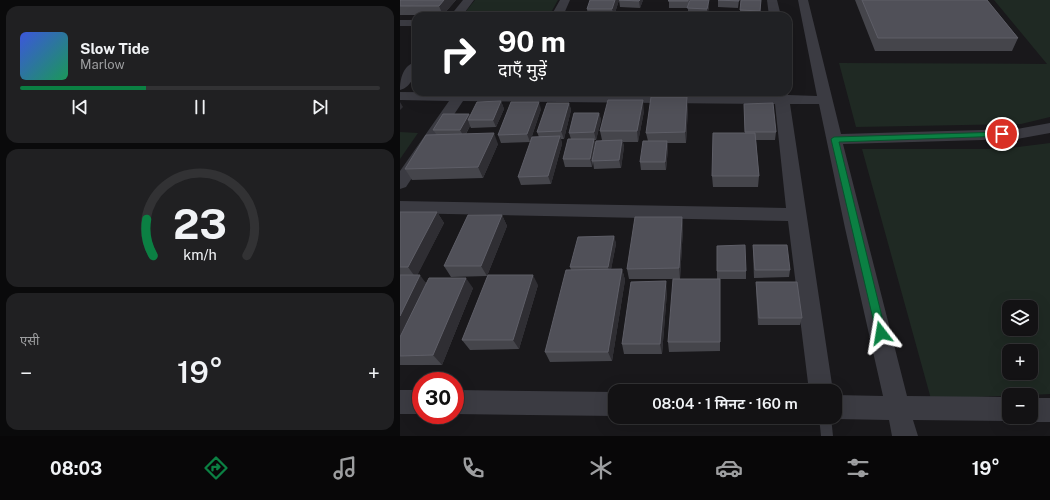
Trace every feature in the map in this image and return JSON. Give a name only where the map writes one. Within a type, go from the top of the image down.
[{"type":"street","points":[[459,12],[469,0]]},
{"type":"street","points":[[559,12],[564,0]]},
{"type":"street","points":[[772,0],[774,12]]},
{"type":"street","points":[[803,0],[854,228],[900,408],[905,436]]},
{"type":"street","points":[[400,23],[412,23]]},
{"type":"street","points":[[400,86],[412,71]]},
{"type":"street","points":[[400,96],[781,96],[826,100]]},
{"type":"street","points":[[781,96],[820,384]]},
{"type":"street","points":[[400,183],[459,97]]},
{"type":"street","points":[[834,139],[1017,134],[1050,128]]},
{"type":"street","points":[[400,207],[796,215]]},
{"type":"street","points":[[400,402],[412,402]]},
{"type":"street","points":[[464,402],[608,404]]},
{"type":"street","points":[[842,407],[1002,409]]},
{"type":"street","points":[[1038,410],[1050,410]]},
{"type":"lane","points":[[826,424],[827,436]]},
{"type":"shaded area","points":[[475,0],[558,0],[551,12],[465,12]]},
{"type":"shaded area","points":[[994,0],[1050,0],[1050,117],[1021,124],[856,127],[839,63],[1047,64]]},
{"type":"shaded area","points":[[400,132],[418,133],[400,159]]},
{"type":"shaded area","points":[[1050,143],[1050,394],[1038,395],[1038,388],[1002,388],[1002,396],[931,399],[862,149],[1003,149]]},
{"type":"building","points":[[401,0],[444,0],[439,6],[400,6]]},
{"type":"building","points":[[590,0],[615,0],[612,9],[587,9]]},
{"type":"building","points":[[619,0],[640,0],[639,1]]},
{"type":"building","points":[[688,0],[688,1],[668,1]]},
{"type":"building","points":[[690,0],[709,0],[707,9],[687,8]]},
{"type":"building","points":[[718,0],[739,0],[739,1]]},
{"type":"building","points":[[741,0],[761,0],[760,11],[740,10]]},
{"type":"building","points":[[862,0],[987,0],[1018,38],[878,38]]},
{"type":"building","points":[[651,97],[687,97],[685,132],[646,133]]},
{"type":"building","points":[[608,100],[643,100],[637,131],[600,131]]},
{"type":"building","points":[[501,101],[493,120],[468,120],[477,102]]},
{"type":"building","points":[[511,102],[539,102],[527,134],[498,135]]},
{"type":"building","points":[[547,103],[569,103],[561,131],[537,132]]},
{"type":"building","points":[[773,103],[776,132],[745,132],[744,104]]},
{"type":"building","points":[[574,113],[599,113],[594,132],[569,133]]},
{"type":"building","points":[[443,114],[469,114],[460,130],[433,130]]},
{"type":"building","points":[[494,133],[478,167],[405,169],[426,135]]},
{"type":"building","points":[[713,133],[755,133],[759,176],[712,176]]},
{"type":"building","points":[[560,136],[548,176],[518,177],[532,137]]},
{"type":"building","points":[[568,139],[594,139],[590,159],[563,159]]},
{"type":"building","points":[[622,140],[619,160],[592,161],[596,141]]},
{"type":"building","points":[[643,141],[667,141],[665,162],[640,162]]},
{"type":"building","points":[[400,212],[437,212],[408,267],[400,267]]},
{"type":"building","points":[[468,215],[502,215],[481,266],[444,266]]},
{"type":"building","points":[[635,217],[682,217],[679,268],[627,269]]},
{"type":"building","points":[[614,236],[608,267],[570,267],[578,237]]},
{"type":"building","points":[[745,245],[746,271],[717,271],[717,246]]},
{"type":"building","points":[[753,245],[787,245],[790,270],[755,270]]},
{"type":"building","points":[[622,269],[608,352],[545,352],[566,270]]},
{"type":"building","points":[[400,275],[420,275],[400,316]]},
{"type":"building","points":[[488,275],[533,275],[513,340],[462,340]]},
{"type":"building","points":[[429,278],[466,278],[433,355],[400,356],[400,337]]},
{"type":"building","points":[[673,279],[720,279],[720,342],[668,342]]},
{"type":"building","points":[[666,281],[660,344],[622,344],[631,282]]},
{"type":"building","points":[[756,282],[797,282],[802,318],[759,318]]},
{"type":"route","points":[[881,333],[854,228],[834,139],[1002,134]]}]
